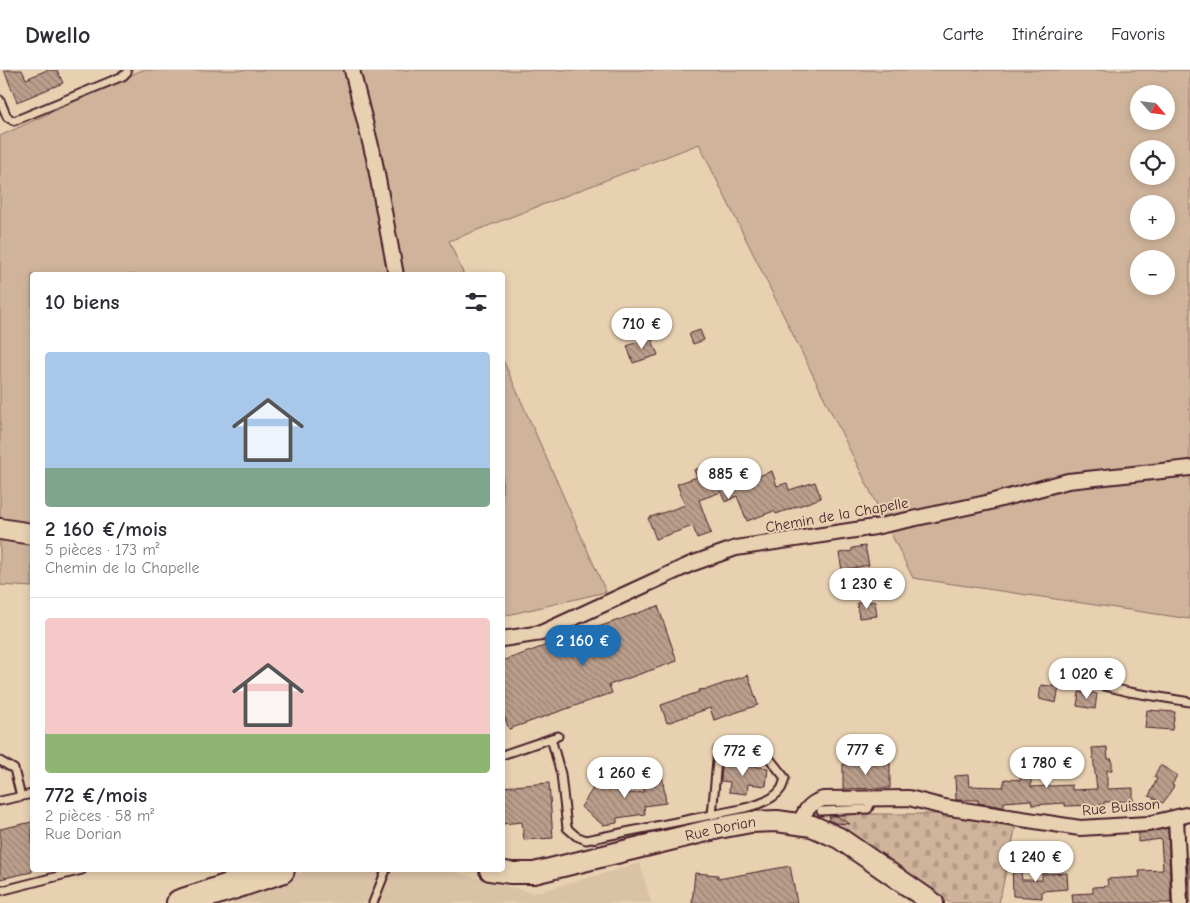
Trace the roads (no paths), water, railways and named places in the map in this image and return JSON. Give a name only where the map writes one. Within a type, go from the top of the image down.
[{"type":"highway","points":[[180,903],[275,872]]},
{"type":"main road","points":[[0,529],[30,534]]},
{"type":"main road","name":"Rue Dorian","points":[[504,872],[534,873],[719,828],[751,822],[777,821],[823,830],[839,838],[933,903]]},
{"type":"street","points":[[352,70],[374,158],[395,272]]},
{"type":"street","name":"Chemin de la Chapelle","points":[[505,639],[541,633],[691,564],[736,548],[875,527],[986,503],[1068,481],[1190,468]]},
{"type":"street","name":"Rue Buisson","points":[[800,824],[805,812],[815,801],[823,799],[909,798],[920,802],[1080,828],[1148,824],[1190,814]]},
{"type":"street","points":[[1176,818],[1180,903]]},
{"type":"lane","points":[[0,100],[7,117],[14,121],[123,76],[127,72]]},
{"type":"lane","points":[[1072,678],[1129,692],[1190,702]]},
{"type":"lane","points":[[505,754],[554,737],[561,774],[567,828],[576,836],[586,840],[712,815],[762,803],[780,789],[785,778],[766,754],[718,750],[712,815]]},
{"type":"lane","points":[[0,761],[14,769],[21,797]]},
{"type":"lane","points":[[0,802],[30,795]]},
{"type":"lane","points":[[821,811],[868,809],[873,798]]},
{"type":"lane","points":[[0,891],[74,872]]},
{"type":"lane","points":[[373,903],[385,872]]}]
